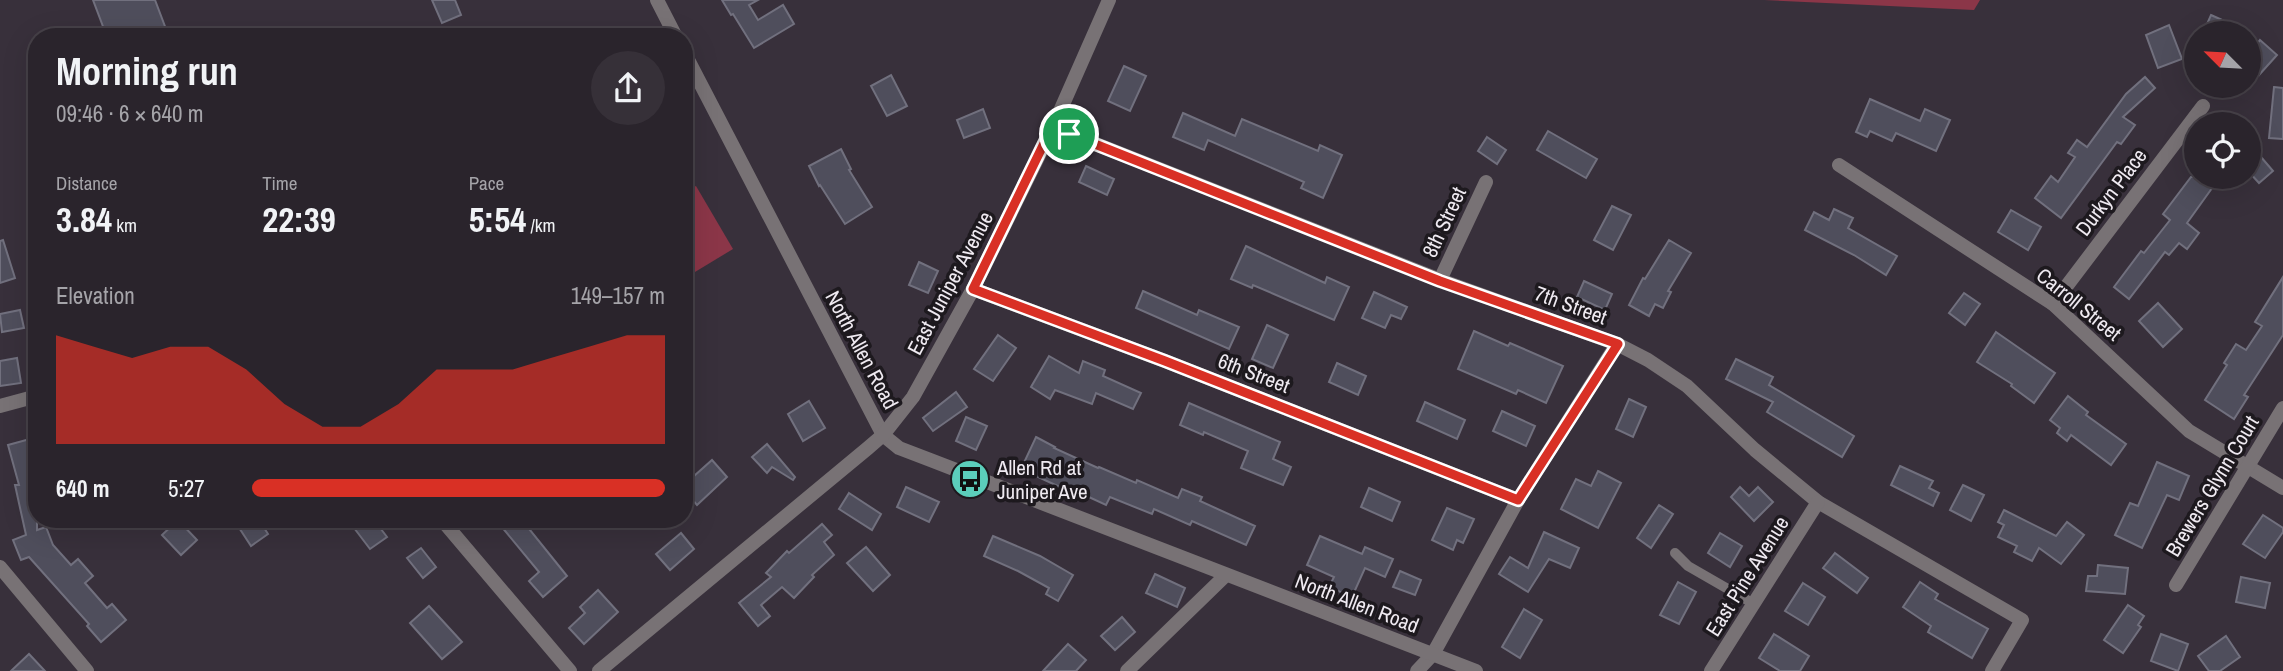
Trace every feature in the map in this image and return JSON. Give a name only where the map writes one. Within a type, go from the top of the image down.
[{"type":"street","points":[[657,0],[671,28]]},
{"type":"street","name":"East Juniper Avenue","points":[[599,671],[883,435],[913,397],[973,289],[1110,0]]},
{"type":"street","name":"North Allen Road","points":[[693,69],[883,435],[899,448],[1476,671]]},
{"type":"street","name":"Durkyn Place","points":[[2053,304],[2203,106]]},
{"type":"street","name":"7th Street","points":[[1052,127],[1440,281],[1618,344],[1648,360],[1687,386],[1755,450],[1818,502],[2022,620],[1992,671]]},
{"type":"street","name":"Carroll Street","points":[[1839,165],[2053,304],[2189,431],[2283,488]]},
{"type":"street","name":"8th Street","points":[[1440,281],[1486,182]]},
{"type":"street","name":"6th Street","points":[[973,289],[1165,361],[1518,500]]},
{"type":"street","points":[[1417,671],[1433,654],[1518,500],[1618,344]]},
{"type":"street","points":[[0,405],[28,398]]},
{"type":"street","name":"Brewers Glynn Court","points":[[2176,585],[2283,408]]},
{"type":"street","name":"East Pine Avenue","points":[[1711,671],[1818,502]]},
{"type":"street","points":[[449,528],[570,671]]},
{"type":"street","points":[[0,567],[87,671]]},
{"type":"street","points":[[1127,671],[1226,575]]},
{"type":"lane","points":[[1675,554],[1688,566],[1754,604]]},
{"type":"shaded area","points":[[1764,0],[1980,0],[1974,10]]},
{"type":"shaded area","points":[[696,186],[733,249],[693,273],[693,188]]},
{"type":"building","points":[[93,0],[155,0],[166,28],[104,28]]},
{"type":"building","points":[[432,0],[455,0],[461,15],[442,23]]},
{"type":"building","points":[[722,0],[758,0],[749,5],[758,20],[783,5],[794,24],[754,48]]},
{"type":"building","points":[[2211,15],[2224,21],[2208,21]]},
{"type":"building","points":[[2169,25],[2182,59],[2158,68],[2146,35]]},
{"type":"building","points":[[2261,41],[2277,55],[2261,73]]},
{"type":"building","points":[[1124,66],[1146,76],[1130,111],[1108,101]]},
{"type":"building","points":[[891,75],[907,106],[887,116],[871,86]]},
{"type":"building","points":[[2145,77],[2155,88],[2123,117],[2135,125],[2121,144],[2117,142],[2061,218],[2035,198],[2051,176],[2058,182],[2075,157],[2068,153],[2077,140],[2087,147],[2126,94]]},
{"type":"building","points":[[2274,87],[2283,88],[2283,139],[2269,138]]},
{"type":"building","points":[[1870,99],[1920,121],[1925,109],[1950,120],[1936,151],[1896,133],[1892,141],[1870,131],[1867,137],[1856,132]]},
{"type":"building","points":[[983,109],[990,128],[964,138],[957,120]]},
{"type":"building","points":[[1183,113],[1235,136],[1242,119],[1318,151],[1320,145],[1342,155],[1323,198],[1301,188],[1304,182],[1208,140],[1204,150],[1173,137]]},
{"type":"building","points":[[1548,131],[1597,159],[1586,178],[1537,150]]},
{"type":"building","points":[[1487,137],[1506,150],[1497,164],[1478,151]]},
{"type":"building","points":[[841,149],[851,169],[849,170],[872,207],[845,224],[809,166]]},
{"type":"building","points":[[2261,157],[2273,171],[2261,181]]},
{"type":"building","points":[[1086,166],[1114,179],[1107,195],[1079,182]]},
{"type":"building","points":[[2184,186],[2184,189],[2211,189],[2187,223],[2199,233],[2187,249],[2179,243],[2169,255],[2165,252],[2129,299],[2114,287],[2141,251],[2144,253],[2170,220],[2163,214]]},
{"type":"building","points":[[1612,206],[1631,215],[1613,250],[1594,240]]},
{"type":"building","points":[[1834,209],[1853,218],[1848,228],[1897,256],[1886,275],[1805,230],[1814,212],[1829,220]]},
{"type":"building","points":[[2011,210],[2041,227],[2028,250],[1998,232]]},
{"type":"building","points":[[3,240],[15,278],[0,283],[0,241]]},
{"type":"building","points":[[1669,240],[1691,253],[1668,291],[1671,292],[1663,308],[1655,304],[1649,316],[1629,305],[1643,278],[1645,279]]},
{"type":"building","points":[[1246,246],[1325,283],[1327,277],[1349,287],[1334,320],[1253,285],[1252,288],[1231,279]]},
{"type":"building","points":[[919,262],[938,271],[928,293],[909,285]]},
{"type":"building","points":[[2283,277],[2283,335],[2244,395],[2248,397],[2234,419],[2205,400],[2227,365],[2224,363],[2236,344],[2246,350],[2262,326],[2255,322]]},
{"type":"building","points":[[1584,281],[1612,294],[1605,310],[1577,297]]},
{"type":"building","points":[[1143,291],[1197,315],[1199,310],[1239,327],[1229,349],[1136,308]]},
{"type":"building","points":[[1374,292],[1407,307],[1401,319],[1391,315],[1385,328],[1362,318]]},
{"type":"building","points":[[1964,293],[1980,304],[1965,325],[1949,313]]},
{"type":"building","points":[[2158,303],[2182,329],[2163,347],[2139,321]]},
{"type":"building","points":[[20,310],[24,328],[2,332],[0,314]]},
{"type":"building","points":[[1267,325],[1288,335],[1273,368],[1252,359]]},
{"type":"building","points":[[1474,331],[1563,366],[1546,403],[1518,390],[1516,394],[1458,369]]},
{"type":"building","points":[[1996,332],[2055,373],[2034,403],[2011,386],[2012,384],[1977,362]]},
{"type":"building","points":[[998,335],[1016,348],[993,381],[974,369]]},
{"type":"building","points":[[1049,356],[1079,373],[1083,361],[1105,370],[1103,376],[1141,393],[1133,409],[1096,393],[1092,404],[1055,390],[1050,399],[1031,387]]},
{"type":"building","points":[[17,358],[21,383],[0,386],[0,361]]},
{"type":"building","points":[[1736,359],[1773,377],[1769,385],[1854,436],[1842,457],[1767,412],[1773,402],[1726,379]]},
{"type":"building","points":[[1337,363],[1366,376],[1358,395],[1329,382]]},
{"type":"building","points":[[956,392],[967,407],[933,431],[923,418]]},
{"type":"building","points":[[2068,396],[2088,412],[2086,415],[2126,444],[2111,465],[2071,435],[2067,441],[2057,433],[2060,428],[2050,420]]},
{"type":"building","points":[[1629,399],[1646,407],[1633,437],[1616,429]]},
{"type":"building","points":[[809,401],[825,428],[803,441],[788,414]]},
{"type":"building","points":[[1425,402],[1465,420],[1457,439],[1417,421]]},
{"type":"building","points":[[1189,403],[1280,442],[1273,459],[1291,467],[1283,485],[1241,468],[1248,451],[1180,425]]},
{"type":"building","points":[[1502,411],[1535,426],[1526,446],[1493,431]]},
{"type":"building","points":[[966,417],[987,426],[976,450],[956,441]]},
{"type":"building","points":[[1036,437],[1054,448],[1136,483],[1137,480],[1178,498],[1182,489],[1202,497],[1200,501],[1255,526],[1246,545],[1192,521],[1190,525],[1154,509],[1152,514],[1110,497],[1106,505],[1078,492],[1077,495],[1021,469]]},
{"type":"building","points":[[28,439],[28,528],[46,528],[53,545],[71,565],[78,559],[93,576],[85,583],[107,608],[112,604],[126,620],[101,642],[87,626],[89,624],[29,557],[21,560],[13,540],[26,535],[15,485],[19,485],[8,445]]},
{"type":"building","points":[[767,444],[795,477],[793,480],[772,467],[767,473],[752,457]]},
{"type":"building","points":[[712,460],[727,477],[697,505],[693,500],[693,477]]},
{"type":"building","points":[[2157,462],[2189,476],[2179,500],[2167,495],[2142,548],[2115,535],[2130,503],[2138,506]]},
{"type":"building","points":[[1900,466],[1933,481],[1929,488],[1939,493],[1933,506],[1891,485]]},
{"type":"building","points":[[1598,471],[1621,483],[1598,528],[1561,509],[1576,479],[1591,486]]},
{"type":"building","points":[[1963,485],[1984,495],[1971,521],[1950,510]]},
{"type":"building","points":[[906,487],[939,502],[929,522],[897,507]]},
{"type":"building","points":[[1740,487],[1749,496],[1758,487],[1773,502],[1754,521],[1731,497]]},
{"type":"building","points":[[1369,488],[1400,502],[1392,521],[1361,507]]},
{"type":"building","points":[[849,493],[881,514],[872,530],[839,509]]},
{"type":"building","points":[[1659,505],[1673,514],[1651,548],[1637,538]]},
{"type":"building","points":[[1447,508],[1474,519],[1463,543],[1457,540],[1453,550],[1432,540]]},
{"type":"building","points":[[2004,510],[2056,536],[2067,522],[2084,535],[2061,564],[2039,548],[2032,561],[2014,552],[2017,546],[1998,537],[2004,525],[1998,522]]},
{"type":"building","points":[[2263,515],[2283,528],[2265,558],[2243,544]]},
{"type":"building","points":[[822,524],[832,535],[824,542],[834,555],[812,575],[814,577],[794,598],[782,587],[761,605],[770,616],[758,626],[739,603],[771,577],[766,573],[787,551],[789,553]]},
{"type":"building","points":[[169,528],[186,528],[197,540],[181,555],[162,535]]},
{"type":"building","points":[[239,528],[264,528],[268,534],[251,546]]},
{"type":"building","points":[[354,528],[380,528],[387,537],[370,549]]},
{"type":"building","points":[[503,528],[528,528],[567,576],[543,597],[529,581],[539,572]]},
{"type":"building","points":[[1544,532],[1579,548],[1570,568],[1549,559],[1528,592],[1499,574],[1510,557],[1528,568]]},
{"type":"building","points":[[681,533],[694,549],[670,570],[656,554]]},
{"type":"building","points":[[1720,533],[1742,546],[1730,567],[1708,553]]},
{"type":"building","points":[[993,536],[1040,556],[1073,575],[1058,601],[1046,594],[1049,588],[984,556]]},
{"type":"building","points":[[1320,536],[1362,554],[1365,547],[1393,559],[1385,577],[1365,568],[1352,597],[1329,587],[1334,577],[1307,565]]},
{"type":"building","points":[[866,547],[890,575],[873,591],[847,563]]},
{"type":"building","points":[[421,548],[436,567],[423,578],[407,558]]},
{"type":"building","points":[[1835,553],[1868,578],[1857,593],[1823,568]]},
{"type":"building","points":[[2098,565],[2128,568],[2125,594],[2086,591],[2088,576],[2097,576]]},
{"type":"building","points":[[1400,571],[1421,580],[1415,595],[1393,587]]},
{"type":"building","points":[[1155,574],[1185,588],[1177,607],[1146,593]]},
{"type":"building","points":[[2241,577],[2270,583],[2265,608],[2236,602]]},
{"type":"building","points":[[1678,582],[1696,592],[1679,624],[1660,615]]},
{"type":"building","points":[[1920,582],[1938,594],[1935,599],[1988,629],[1972,658],[1928,632],[1931,626],[1903,607]]},
{"type":"building","points":[[1803,583],[1825,597],[1808,625],[1785,611]]},
{"type":"building","points":[[598,590],[618,612],[584,644],[569,628],[585,613],[580,607]]},
{"type":"building","points":[[2128,605],[2144,616],[2138,625],[2141,627],[2123,653],[2104,640]]},
{"type":"building","points":[[429,606],[462,642],[442,659],[410,623]]},
{"type":"building","points":[[1524,609],[1542,620],[1520,658],[1502,647]]},
{"type":"building","points":[[1122,617],[1135,632],[1115,650],[1101,636]]},
{"type":"building","points":[[1774,634],[1809,656],[1800,671],[1780,671],[1759,658]]},
{"type":"building","points":[[2161,634],[2188,644],[2178,671],[2151,661]]},
{"type":"building","points":[[2226,636],[2240,657],[2220,671],[2209,671],[2198,656]]},
{"type":"building","points":[[1068,644],[1086,660],[1076,671],[1043,671]]},
{"type":"building","points":[[29,654],[45,671],[11,671]]},
{"type":"place","name":"Allen Rd at Juniper Ave","points":[[970,479]]},
{"type":"route","points":[[1052,127],[1069,134],[1440,281],[1618,344],[1518,500],[1165,361],[973,289],[1052,127]]}]
